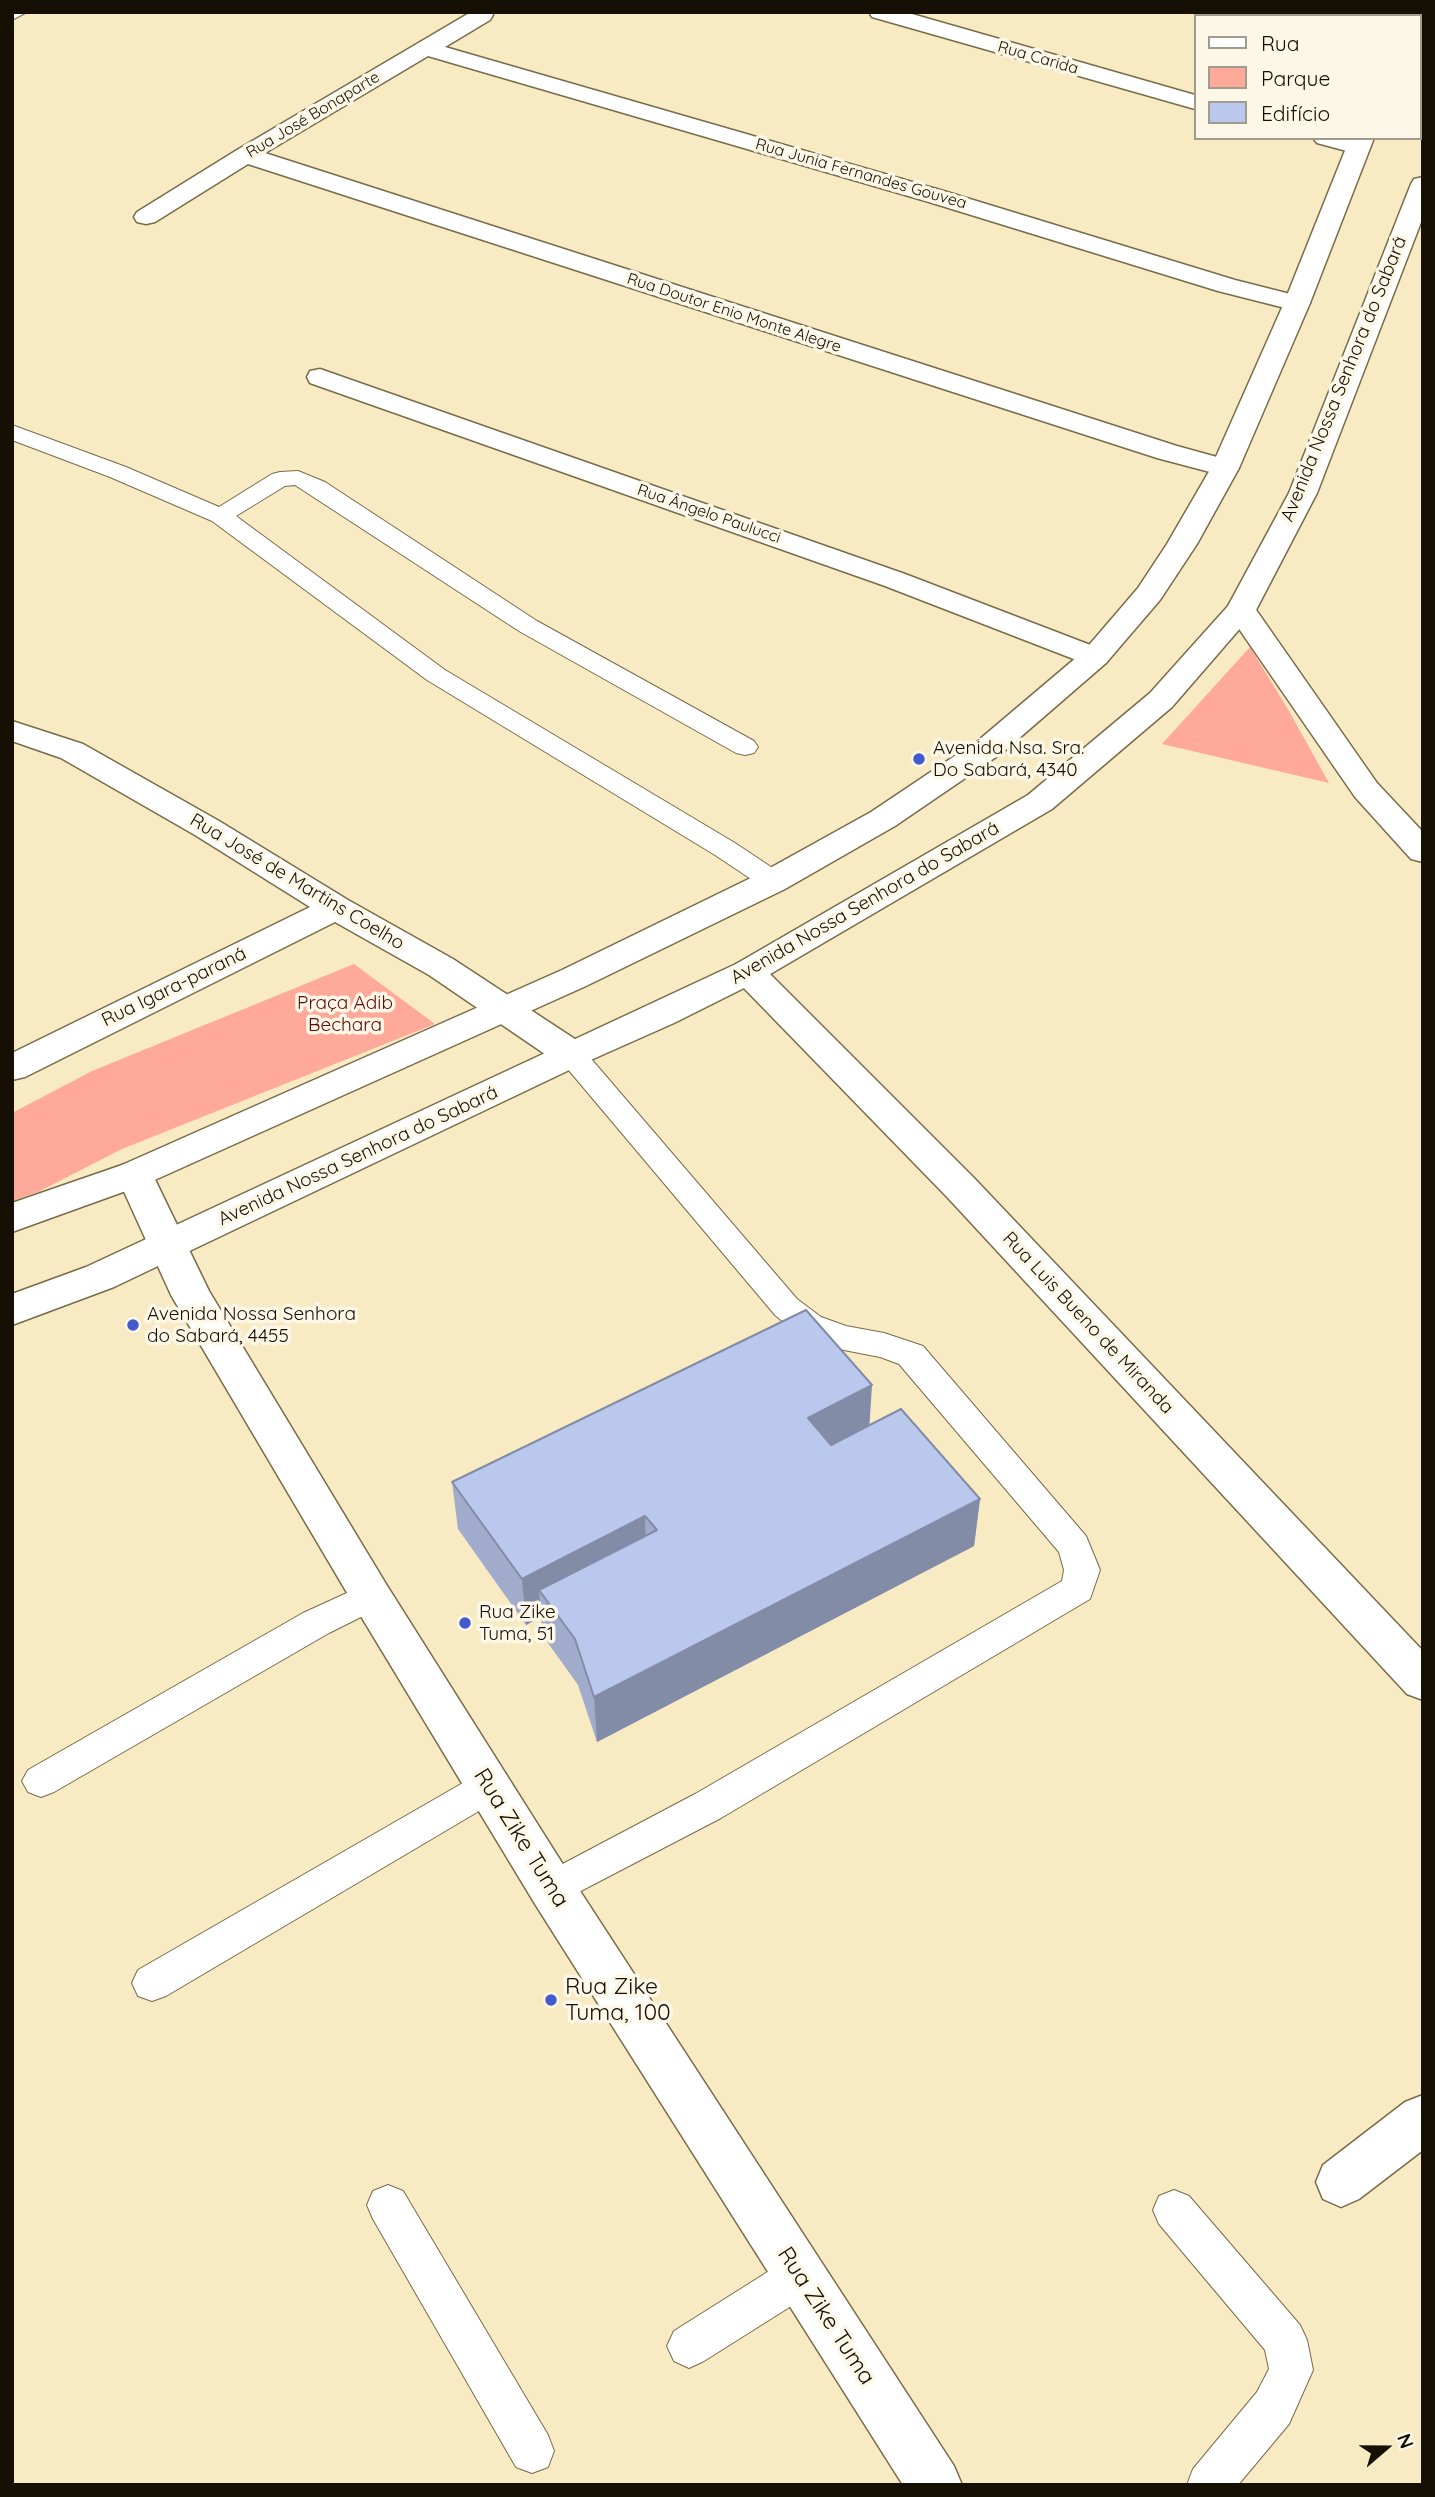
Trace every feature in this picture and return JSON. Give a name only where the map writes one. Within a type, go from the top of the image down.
[{"type":"street","name":"Rua Carida","points":[[880,12],[1194,102]]},
{"type":"street","name":"Rua José Bonaparte","points":[[146,217],[245,155],[482,15]]},
{"type":"street","name":"Rua Junia Fernandes Gouvea","points":[[425,48],[938,197],[1227,286],[1297,303]]},
{"type":"street","points":[[12,1218],[135,1174],[507,1010],[774,881],[883,820],[991,746],[1095,657],[1149,594],[1182,544],[1224,468],[1297,303],[1360,142],[1342,140]]},
{"type":"street","name":"Rua Doutor Enio Monte Alegre","points":[[245,155],[1167,452],[1224,468]]},
{"type":"street","name":"Avenida Nossa Senhora do Sabará","points":[[12,1310],[100,1277],[571,1054],[661,1015],[748,972],[1040,802],[1161,700],[1241,610],[1303,493],[1423,184]]},
{"type":"street","name":"Rua Ângelo Paulucci","points":[[320,377],[895,580],[1095,657]]},
{"type":"street","points":[[1241,610],[1366,790],[1423,852]]},
{"type":"street","name":"Rua José de Martins Coelho","points":[[12,730],[72,751],[207,828],[336,908],[441,967],[571,1054]]},
{"type":"street","name":"Rua Igara-paraná","points":[[12,1068],[336,908]]},
{"type":"street","name":"Rua Luis Bueno de Miranda","points":[[748,972],[961,1188],[1423,1681]]},
{"type":"street","name":"Rua Zike Tuma","points":[[135,1174],[191,1295],[370,1596],[408,1653],[552,1889],[935,2485]]},
{"type":"street","points":[[1341,2182],[1423,2119]]},
{"type":"lane","points":[[12,16],[18,12]]},
{"type":"lane","points":[[12,432],[118,472],[219,516],[436,675],[774,881]]},
{"type":"lane","points":[[219,516],[279,479],[298,478],[328,494],[528,626],[745,747]]},
{"type":"lane","points":[[552,1889],[708,1806],[1078,1588],[1082,1570],[1073,1546],[911,1355],[884,1345],[845,1338],[810,1326],[786,1307],[571,1054]]},
{"type":"lane","points":[[41,1781],[316,1623],[370,1596]]},
{"type":"lane","points":[[152,1983],[488,1787]]},
{"type":"lane","points":[[388,2205],[531,2451]]},
{"type":"lane","points":[[1174,2210],[1285,2340],[1291,2370],[1273,2408],[1209,2485]]},
{"type":"lane","points":[[689,2346],[800,2276]]},
{"type":"green space","points":[[1250,647],[1289,711],[1329,783],[1162,744]]},
{"type":"green space","name":"Praça Adib Bechara","points":[[354,964],[435,1024],[122,1149],[38,1192],[12,1201],[12,1113],[92,1071]]},
{"type":"building","points":[[806,1310],[872,1385],[808,1418],[831,1445],[901,1409],[980,1499],[594,1697],[575,1639],[539,1590],[657,1530],[645,1516],[522,1579],[452,1482]]},
{"type":"place","name":"Avenida Nsa. Sra. Do Sabará, 4340","points":[[919,759]]},
{"type":"place","name":"Avenida Nossa Senhora do Sabará, 4455","points":[[133,1325]]},
{"type":"place","name":"Rua Zike Tuma, 51","points":[[465,1623]]},
{"type":"place","name":"Rua Zike Tuma, 100","points":[[551,2000]]}]
